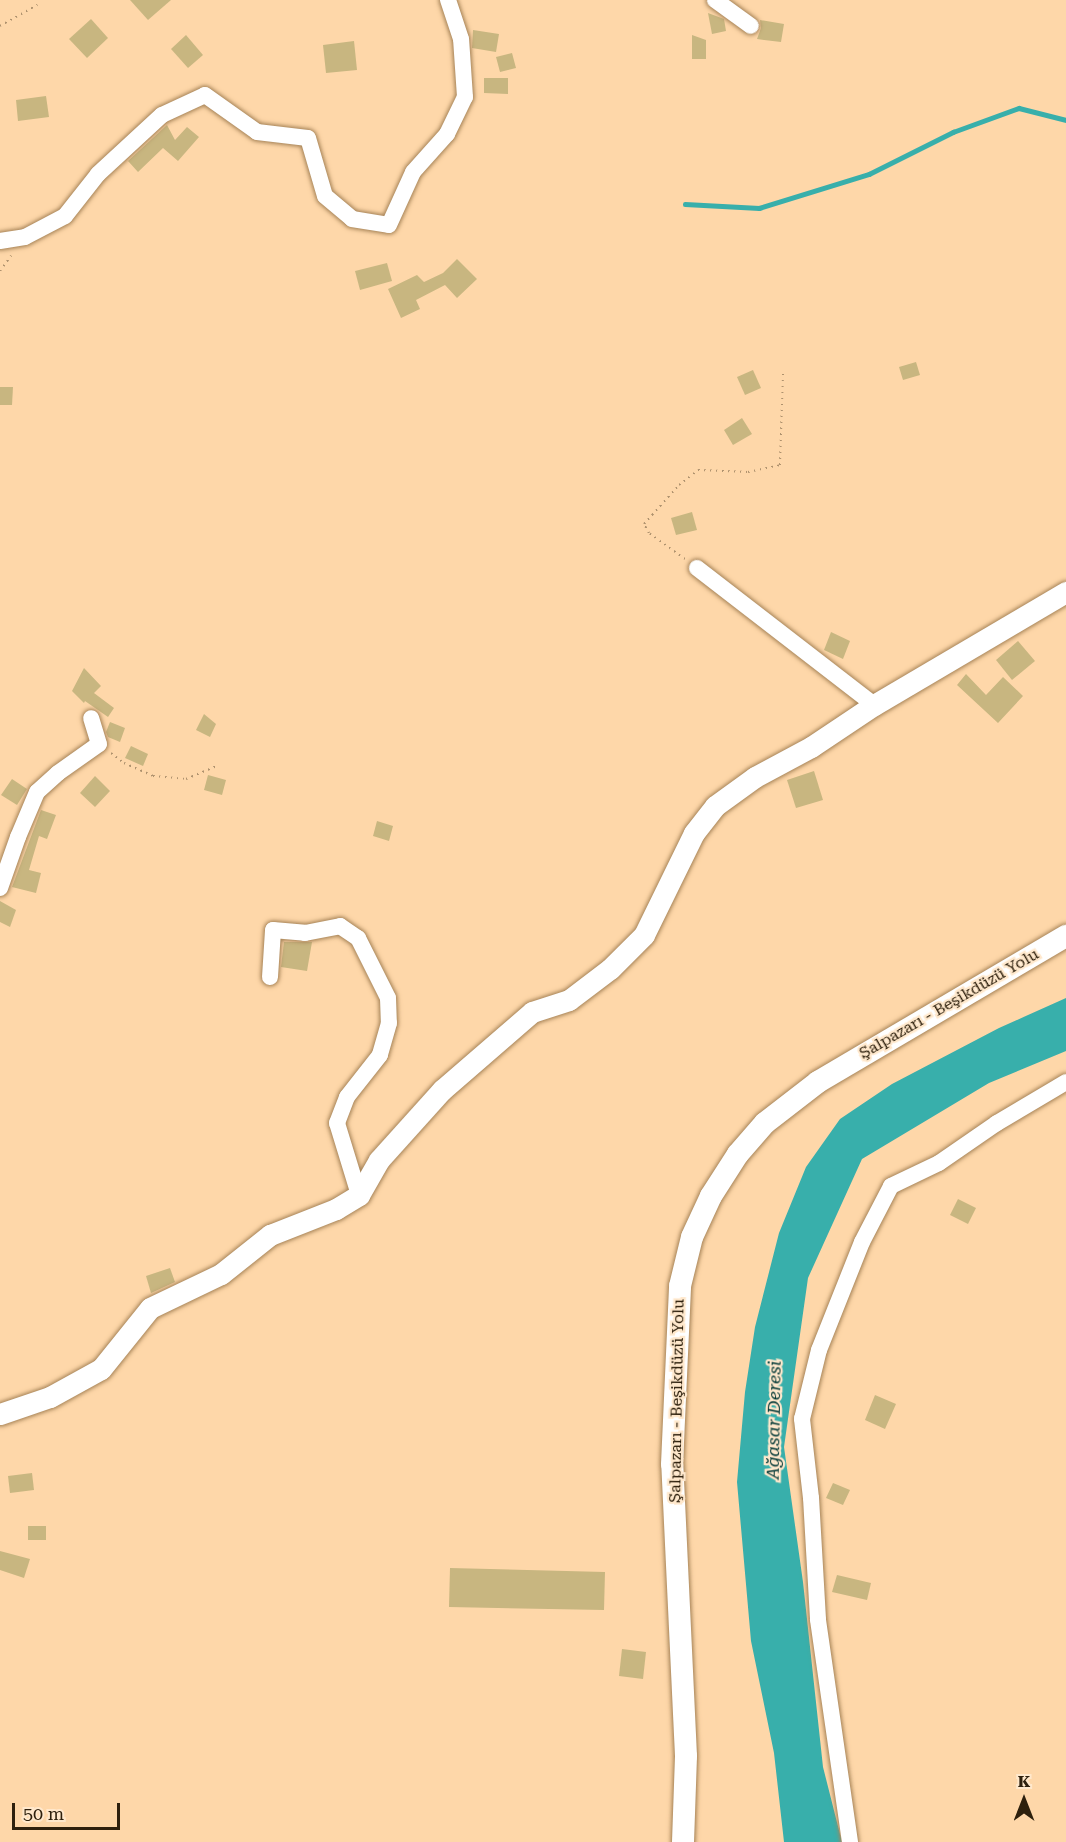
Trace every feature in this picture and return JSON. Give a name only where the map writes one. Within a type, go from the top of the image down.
[{"type":"main road","name":"Şalpazarı - Beşikdüzü Yolu","points":[[683,1842],[686,1755],[672,1464],[680,1286],[692,1237],[711,1196],[738,1154],[765,1123],[818,1082],[1066,936]]},
{"type":"street","points":[[0,241],[25,237],[65,216],[98,174],[162,115],[205,94],[257,132],[308,138],[325,196],[352,219],[389,225],[413,172],[447,134],[465,97],[461,39],[448,0]]},
{"type":"street","points":[[715,0],[751,26]]},
{"type":"street","points":[[697,568],[874,705]]},
{"type":"street","points":[[0,1414],[50,1397],[101,1369],[150,1308],[221,1274],[270,1235],[336,1209],[359,1195],[379,1160],[442,1090],[532,1011],[569,1000],[610,969],[644,934],[694,833],[715,806],[755,777],[811,747],[874,705],[1066,592]]},
{"type":"street","points":[[0,888],[18,837],[38,792],[58,773],[99,744],[91,717]]},
{"type":"street","points":[[270,977],[273,930],[305,933],[340,926],[358,938],[388,998],[389,1023],[380,1055],[347,1097],[337,1123],[359,1195]]},
{"type":"street","points":[[850,1842],[818,1619],[811,1498],[802,1419],[819,1350],[862,1242],[891,1186],[939,1163],[997,1123],[1066,1082]]},
{"type":"path","points":[[0,26],[37,5]]},
{"type":"path","points":[[697,568],[649,533],[644,524],[680,485],[698,470],[748,472],[780,465],[783,374]]},
{"type":"path","points":[[99,744],[124,763],[153,776],[186,780],[218,765]]},
{"type":"water","name":"Ağasar Deresi","points":[[1066,998],[1066,1051],[989,1083],[862,1159],[808,1278],[784,1447],[803,1582],[823,1767],[842,1842],[784,1842],[774,1753],[751,1641],[737,1482],[745,1392],[755,1327],[779,1233],[806,1167],[840,1119],[892,1084],[999,1028]]},
{"type":"building","points":[[130,0],[171,0],[148,20]]},
{"type":"building","points":[[708,13],[724,19],[726,31],[712,34]]},
{"type":"building","points":[[91,19],[108,38],[87,58],[69,39]]},
{"type":"building","points":[[760,20],[784,24],[781,42],[757,39],[761,28]]},
{"type":"building","points":[[473,30],[499,34],[496,52],[472,48]]},
{"type":"building","points":[[186,35],[203,55],[188,68],[171,49]]},
{"type":"building","points":[[692,35],[706,40],[706,59],[692,59]]},
{"type":"building","points":[[354,41],[357,70],[326,73],[323,45]]},
{"type":"building","points":[[512,53],[516,68],[500,72],[496,57]]},
{"type":"building","points":[[484,78],[508,78],[508,94],[484,93]]},
{"type":"building","points":[[46,96],[49,117],[18,121],[16,100]]},
{"type":"building","points":[[167,125],[175,140],[187,127],[199,137],[178,161],[163,148],[138,172],[128,161]]},
{"type":"building","points":[[457,259],[477,279],[457,298],[445,285],[416,300],[420,309],[401,318],[388,289],[417,275],[424,282],[443,273]]},
{"type":"building","points":[[387,263],[392,281],[360,290],[355,271]]},
{"type":"building","points":[[916,362],[920,375],[903,380],[899,367]]},
{"type":"building","points":[[753,370],[761,388],[745,395],[737,377]]},
{"type":"building","points":[[0,387],[13,387],[12,405],[0,405]]},
{"type":"building","points":[[742,418],[752,434],[733,445],[724,430]]},
{"type":"building","points":[[692,512],[697,530],[676,535],[671,518]]},
{"type":"building","points":[[831,632],[850,641],[843,659],[824,650]]},
{"type":"building","points":[[1018,641],[1035,661],[1012,680],[996,660]]},
{"type":"building","points":[[84,668],[101,686],[94,693],[114,708],[108,717],[85,701],[84,703],[72,691]]},
{"type":"building","points":[[966,674],[986,695],[1003,677],[1023,696],[998,723],[957,685]]},
{"type":"building","points":[[204,714],[216,724],[210,737],[196,730]]},
{"type":"building","points":[[110,722],[125,728],[120,742],[108,737],[106,732]]},
{"type":"building","points":[[131,746],[148,754],[143,766],[125,758]]},
{"type":"building","points":[[814,771],[823,800],[796,808],[787,780]]},
{"type":"building","points":[[208,775],[226,780],[222,795],[204,790]]},
{"type":"building","points":[[95,776],[110,791],[95,807],[80,793]]},
{"type":"building","points":[[12,779],[27,789],[17,805],[1,795]]},
{"type":"building","points":[[41,810],[56,815],[47,839],[39,836],[29,870],[41,873],[36,893],[12,887]]},
{"type":"building","points":[[377,821],[393,826],[389,841],[373,836]]},
{"type":"building","points":[[0,901],[16,910],[10,927],[0,922]]},
{"type":"building","points":[[284,942],[312,942],[307,971],[281,967]]},
{"type":"building","points":[[958,1199],[976,1208],[968,1224],[950,1215]]},
{"type":"building","points":[[170,1268],[175,1282],[151,1293],[146,1276]]},
{"type":"building","points":[[875,1395],[896,1404],[885,1429],[865,1420]]},
{"type":"building","points":[[32,1473],[34,1490],[10,1493],[8,1476]]},
{"type":"building","points":[[833,1483],[850,1490],[843,1505],[826,1498]]},
{"type":"building","points":[[28,1526],[46,1526],[46,1540],[28,1540]]},
{"type":"building","points":[[0,1551],[30,1559],[24,1578],[0,1570]]},
{"type":"building","points":[[450,1568],[605,1572],[604,1610],[449,1607]]},
{"type":"building","points":[[837,1575],[871,1583],[867,1600],[832,1592]]},
{"type":"building","points":[[622,1649],[646,1652],[643,1679],[619,1676]]},
{"type":"waterway","points":[[685,204],[759,208],[869,174],[953,132],[1019,108],[1066,120]]}]
